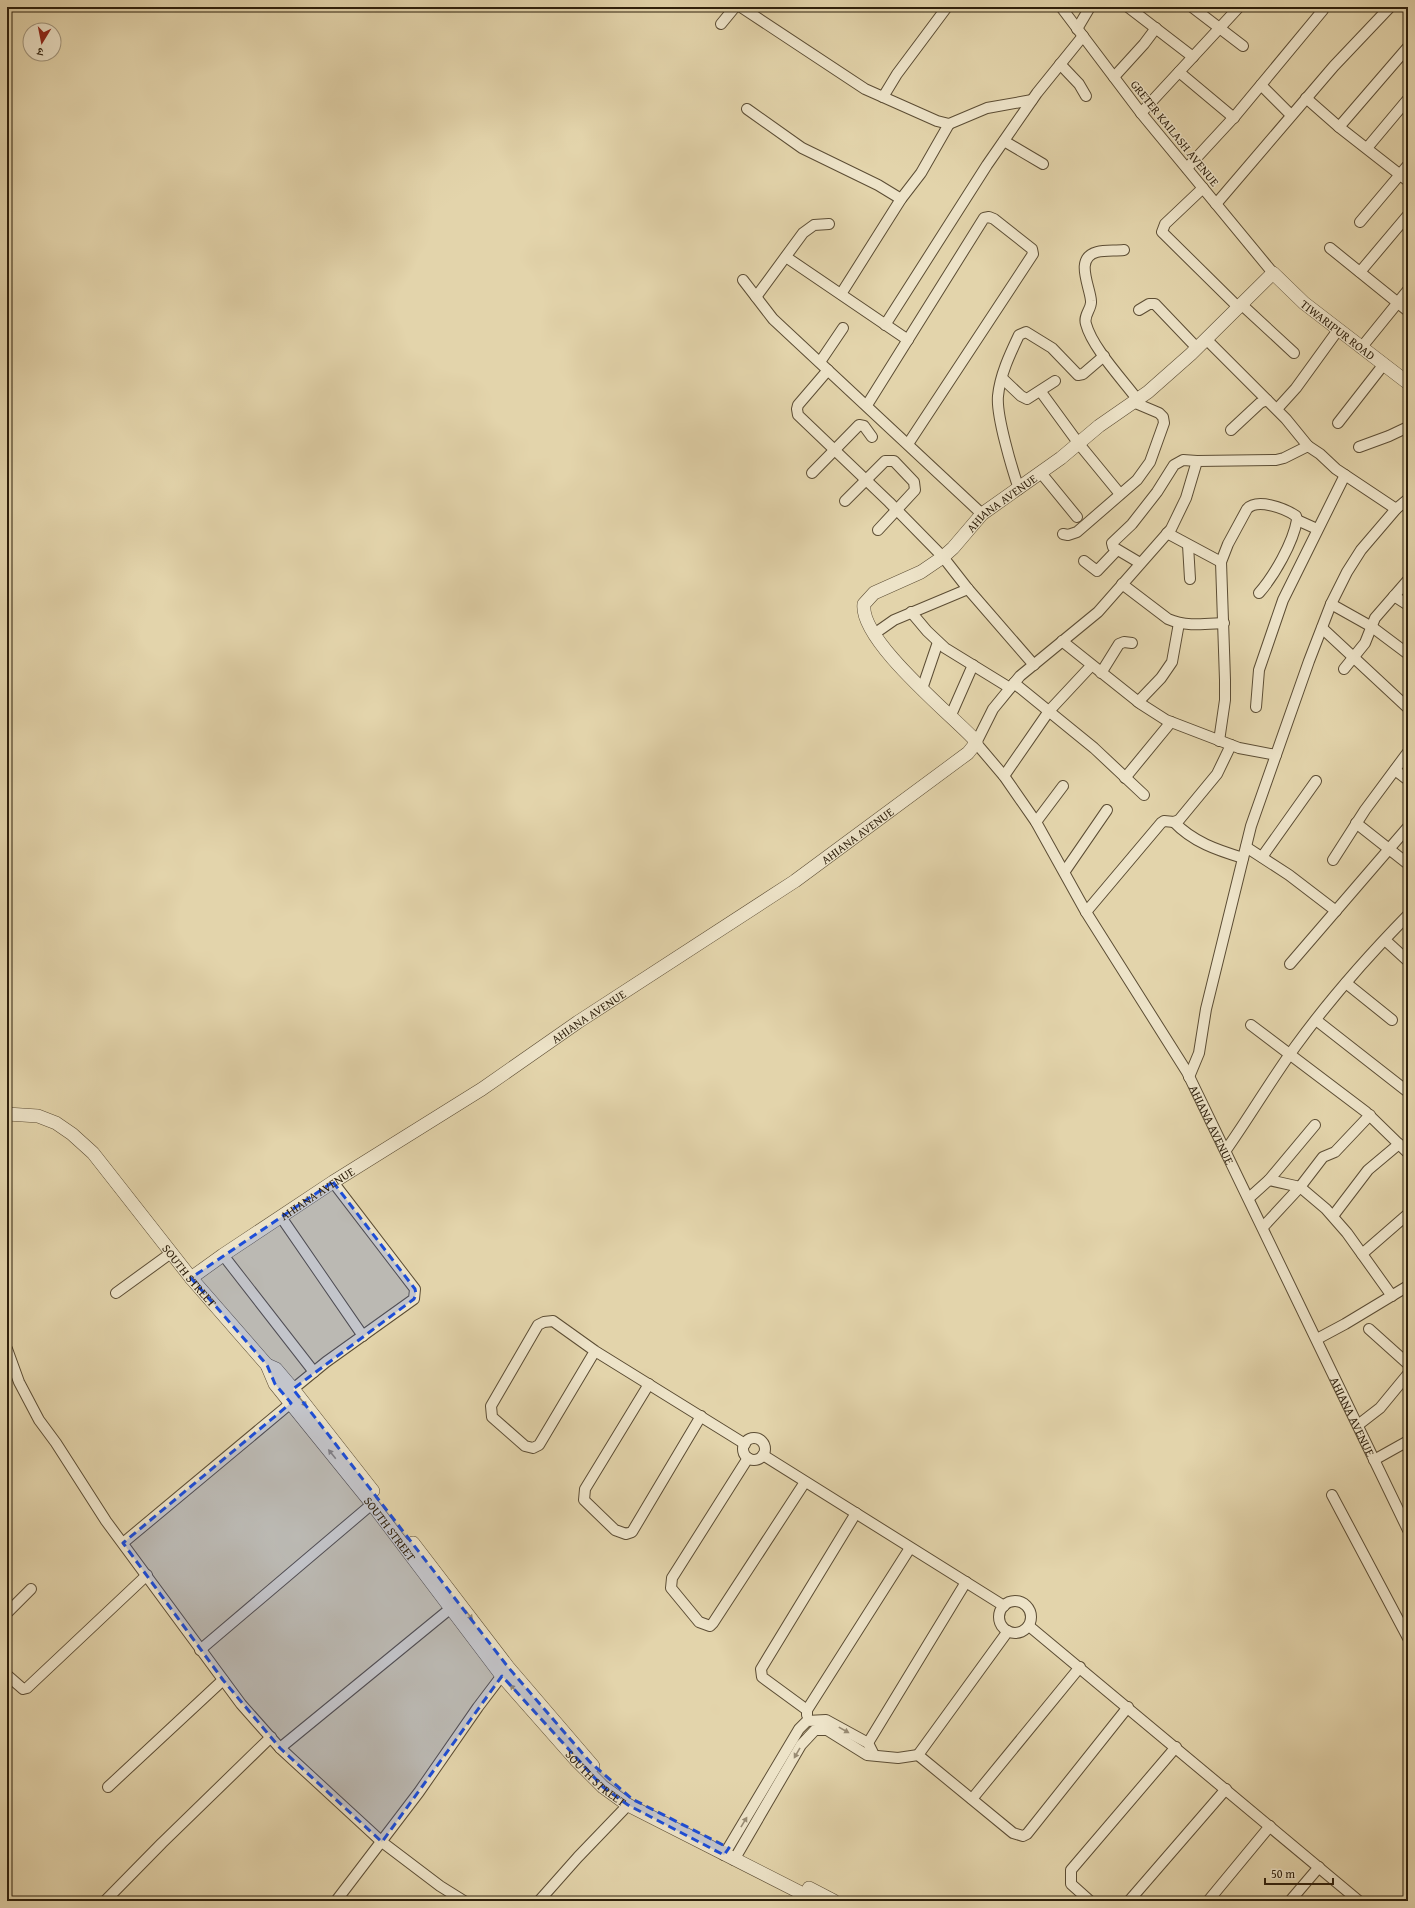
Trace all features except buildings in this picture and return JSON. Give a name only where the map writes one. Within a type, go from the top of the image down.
[{"type":"street","points":[[721,24],[735,7]]},
{"type":"street","points":[[741,7],[840,74],[883,97],[937,121],[949,124],[987,108],[1032,100]]},
{"type":"street","points":[[883,97],[904,63],[947,7]]},
{"type":"street","name":"GRETER KAILASH AVENUE","points":[[1061,7],[1141,113],[1273,273]]},
{"type":"street","points":[[885,325],[981,174],[1032,100],[1060,64],[1080,32],[1090,7]]},
{"type":"street","points":[[1128,7],[1193,57]]},
{"type":"street","points":[[1192,7],[1243,46]]},
{"type":"street","points":[[1141,113],[1239,7]]},
{"type":"street","points":[[1216,204],[1306,98],[1390,7]]},
{"type":"street","points":[[1187,168],[1234,118],[1323,10]]},
{"type":"street","points":[[1114,77],[1144,44],[1156,28]]},
{"type":"street","points":[[1339,127],[1408,47]]},
{"type":"street","points":[[1060,64],[1079,84],[1086,96]]},
{"type":"street","points":[[1179,72],[1234,118]]},
{"type":"street","points":[[1261,86],[1291,115]]},
{"type":"street","points":[[1306,98],[1339,127],[1404,178]]},
{"type":"street","points":[[1367,148],[1408,99]]},
{"type":"street","points":[[747,109],[802,148],[878,185],[901,200]]},
{"type":"street","points":[[841,294],[901,200],[921,173],[949,124]]},
{"type":"street","points":[[1004,141],[1043,164]]},
{"type":"street","points":[[1360,222],[1404,178],[1408,165]]},
{"type":"street","points":[[1203,188],[1165,224],[1162,232],[1239,305],[1294,353]]},
{"type":"street","points":[[1360,272],[1408,215]]},
{"type":"street","points":[[866,405],[984,218],[989,217],[994,219],[1032,249],[1033,254],[908,444]]},
{"type":"street","points":[[756,297],[809,228],[814,225],[829,224]]},
{"type":"street","points":[[1330,248],[1408,311]]},
{"type":"street","points":[[1063,534],[1077,532],[1144,471],[1150,462],[1164,423],[1163,417],[1159,413],[1135,401],[1104,356],[1086,323],[1086,316],[1092,302],[1084,264],[1090,255],[1096,252],[1124,250]]},
{"type":"street","points":[[786,257],[908,340]]},
{"type":"street","name":"AHIANA AVENUE","points":[[1273,273],[1201,344],[1135,401],[1099,426],[1079,444],[1041,473],[982,514],[953,548],[943,557],[921,572],[874,593],[864,604],[863,611],[865,619],[874,634],[922,689],[951,715],[973,738],[1004,776],[1036,822],[1065,871],[1086,912],[1189,1077],[1226,1150],[1408,1530]]},
{"type":"street","name":"TIWARIPUR ROAD","points":[[1273,273],[1304,303],[1408,383]]},
{"type":"street","points":[[743,280],[773,319],[982,514]]},
{"type":"street","points":[[1361,348],[1408,290]]},
{"type":"street","points":[[1139,310],[1149,304],[1155,304],[1277,409],[1308,446],[1345,475],[1396,509]]},
{"type":"street","points":[[820,362],[843,328]]},
{"type":"street","points":[[1277,409],[1296,388],[1338,330]]},
{"type":"street","points":[[1019,489],[998,402],[1002,379],[1019,335],[1024,332],[1048,345],[1078,375],[1083,374],[1104,356]]},
{"type":"street","points":[[1338,423],[1384,364]]},
{"type":"street","points":[[828,370],[798,405],[798,415],[897,510],[943,557],[1034,665]]},
{"type":"street","points":[[1002,379],[1024,399],[1031,398],[1055,381]]},
{"type":"street","points":[[1041,392],[1079,444],[1120,494]]},
{"type":"street","points":[[1231,430],[1260,403],[1267,400]]},
{"type":"street","points":[[812,473],[859,425],[864,426],[872,437]]},
{"type":"street","points":[[1359,447],[1408,427]]},
{"type":"street","points":[[1140,563],[1117,550],[1113,547],[1112,543],[1132,524],[1157,492],[1174,465],[1183,460],[1276,460],[1284,458],[1308,446]]},
{"type":"street","points":[[845,501],[885,461],[894,461],[914,482],[915,490],[878,530]]},
{"type":"street","points":[[976,742],[993,709],[1012,686],[1034,665],[1098,612],[1167,533],[1186,498],[1197,461]]},
{"type":"street","points":[[1041,473],[1077,517]]},
{"type":"street","points":[[1256,707],[1257,681],[1262,658],[1283,600],[1345,475]]},
{"type":"street","points":[[1189,1077],[1199,1053],[1206,1009],[1251,826],[1331,604],[1361,550],[1396,509],[1408,499]]},
{"type":"street","points":[[1219,741],[1225,700],[1224,623],[1221,562],[1228,544],[1246,509],[1251,505],[1278,508],[1296,516],[1297,520],[1317,529]]},
{"type":"street","points":[[1259,593],[1272,577],[1281,561],[1297,520]]},
{"type":"street","points":[[1167,533],[1221,562]]},
{"type":"street","points":[[1188,545],[1190,579]]},
{"type":"street","points":[[1084,561],[1097,571],[1117,550]]},
{"type":"street","points":[[1344,669],[1365,643],[1375,618],[1408,580]]},
{"type":"street","points":[[1122,584],[1168,619],[1179,623],[1224,623]]},
{"type":"street","points":[[874,634],[894,620],[968,588]]},
{"type":"street","points":[[1394,596],[1408,605]]},
{"type":"street","points":[[1331,604],[1372,627],[1408,654]]},
{"type":"street","points":[[911,612],[938,642],[973,665],[1012,686],[1049,711],[1094,748],[1144,795]]},
{"type":"street","points":[[1138,702],[1161,678],[1172,662],[1179,623]]},
{"type":"street","points":[[1322,628],[1408,708]]},
{"type":"street","points":[[1062,641],[1091,666],[1138,702],[1171,722],[1231,745],[1276,754]]},
{"type":"street","points":[[922,689],[938,642]]},
{"type":"street","points":[[1101,673],[1119,644],[1124,642],[1132,642]]},
{"type":"street","points":[[951,715],[973,665]]},
{"type":"street","points":[[1004,776],[1049,711],[1091,666]]},
{"type":"street","points":[[1125,778],[1171,722]]},
{"type":"street","name":"AHIANA AVENUE","points":[[191,1278],[333,1182],[482,1089],[586,1016],[795,881],[968,754],[976,742]]},
{"type":"street","points":[[1086,912],[1161,823],[1179,820],[1209,784],[1231,745]]},
{"type":"street","points":[[1333,860],[1356,823],[1408,752]]},
{"type":"street","points":[[1395,770],[1408,780]]},
{"type":"street","points":[[1262,857],[1316,781]]},
{"type":"street","points":[[1036,822],[1063,786]]},
{"type":"street","points":[[1065,871],[1107,810]]},
{"type":"street","points":[[1174,822],[1190,837],[1204,844],[1243,858]]},
{"type":"street","points":[[1356,823],[1408,864]]},
{"type":"street","points":[[1290,964],[1408,827]]},
{"type":"street","points":[[1246,847],[1289,875],[1336,911]]},
{"type":"street","points":[[1226,1150],[1291,1054],[1316,1020],[1346,983],[1408,915]]},
{"type":"street","points":[[1385,940],[1408,961]]},
{"type":"street","points":[[1346,983],[1392,1020]]},
{"type":"street","points":[[1316,1020],[1408,1092]]},
{"type":"street","points":[[1251,1026],[1291,1054],[1370,1115],[1408,1153]]},
{"type":"street","name":"SOUTH STREET","points":[[7,1114],[38,1116],[56,1123],[72,1134],[93,1153],[191,1278],[267,1365],[275,1384],[372,1504],[450,1608],[505,1671],[575,1759],[603,1786],[628,1805],[731,1854],[808,1899]]},
{"type":"street","points":[[1263,1227],[1300,1187],[1323,1157],[1335,1152],[1370,1115]]},
{"type":"street","points":[[1249,1198],[1270,1180],[1315,1125]]},
{"type":"street","points":[[1333,1216],[1368,1170],[1399,1144]]},
{"type":"street","points":[[1270,1180],[1300,1187],[1333,1216],[1392,1296]]},
{"type":"street","points":[[293,1389],[414,1299],[415,1289],[333,1182]]},
{"type":"street","points":[[1362,1254],[1408,1214]]},
{"type":"street","points":[[281,1217],[363,1336]]},
{"type":"street","points":[[116,1293],[171,1253]]},
{"type":"street","points":[[223,1255],[314,1372]]},
{"type":"street","points":[[1317,1339],[1408,1286]]},
{"type":"street","points":[[595,1351],[539,1445],[533,1448],[525,1446],[492,1417],[491,1406],[540,1324],[553,1321],[595,1351],[745,1444]]},
{"type":"street","points":[[1369,1329],[1408,1364]]},
{"type":"street","points":[[7,1349],[19,1382],[39,1420],[122,1543],[241,1704],[280,1748],[382,1842],[440,1886],[464,1901]]},
{"type":"street","points":[[267,1365],[276,1369],[293,1389],[505,1671],[606,1778],[632,1799],[731,1854],[834,1901]]},
{"type":"street","points":[[1358,1425],[1380,1408],[1408,1374]]},
{"type":"street","points":[[649,1384],[585,1489],[584,1500],[615,1530],[626,1534],[632,1532],[701,1416]]},
{"type":"street","points":[[122,1543],[291,1403]]},
{"type":"street","points":[[752,1439],[758,1439],[764,1446],[764,1455],[757,1460],[748,1458],[744,1452],[745,1444],[752,1439]]},
{"type":"street","points":[[1374,1460],[1408,1441]]},
{"type":"street","points":[[764,1455],[1004,1606]]},
{"type":"street","points":[[748,1458],[672,1578],[671,1588],[703,1625],[710,1626],[714,1623],[805,1482]]},
{"type":"street","points":[[1332,1494],[1408,1638]]},
{"type":"street","points":[[200,1650],[372,1504]]},
{"type":"street","points":[[807,1710],[762,1677],[761,1669],[856,1514]]},
{"type":"street","points":[[807,1721],[807,1710],[910,1548]]},
{"type":"street","points":[[7,1674],[20,1688],[27,1688],[147,1575]]},
{"type":"street","points":[[868,1743],[966,1582]]},
{"type":"street","points":[[7,1613],[30,1589]]},
{"type":"street","points":[[1014,1601],[1025,1605],[1031,1614],[1029,1626],[1019,1632],[1008,1630],[1003,1627],[1000,1616],[1004,1606],[1014,1601]]},
{"type":"street","points":[[280,1748],[450,1608]]},
{"type":"street","points":[[1029,1626],[1359,1901]]},
{"type":"street","points":[[766,1795],[801,1745],[815,1730],[827,1730],[859,1752],[866,1755],[898,1758],[918,1755],[1008,1630]]},
{"type":"street","points":[[972,1799],[1080,1667]]},
{"type":"street","points":[[336,1901],[419,1792],[505,1671]]},
{"type":"street","points":[[108,1787],[223,1680]]},
{"type":"street","points":[[918,1755],[1013,1833],[1023,1836],[1027,1834],[1128,1707]]},
{"type":"street","points":[[731,1854],[766,1795],[799,1729],[807,1721],[826,1720],[868,1743],[874,1755]]},
{"type":"street","points":[[105,1901],[271,1737]]},
{"type":"street","points":[[1090,1901],[1071,1884],[1071,1870],[1176,1747]]},
{"type":"street","points":[[1129,1901],[1226,1789]]},
{"type":"street","points":[[539,1901],[578,1857],[628,1805]]},
{"type":"street","points":[[1208,1901],[1270,1826]]},
{"type":"street","points":[[1290,1901],[1319,1867]]},
{"type":"highlighted area","points":[[333,1182],[415,1289],[416,1294],[414,1299],[293,1389],[508,1667],[590,1762],[632,1799],[729,1848],[724,1855],[628,1805],[603,1787],[502,1676],[382,1842],[280,1748],[223,1680],[123,1543],[291,1403],[275,1384],[267,1365],[191,1278]]}]
